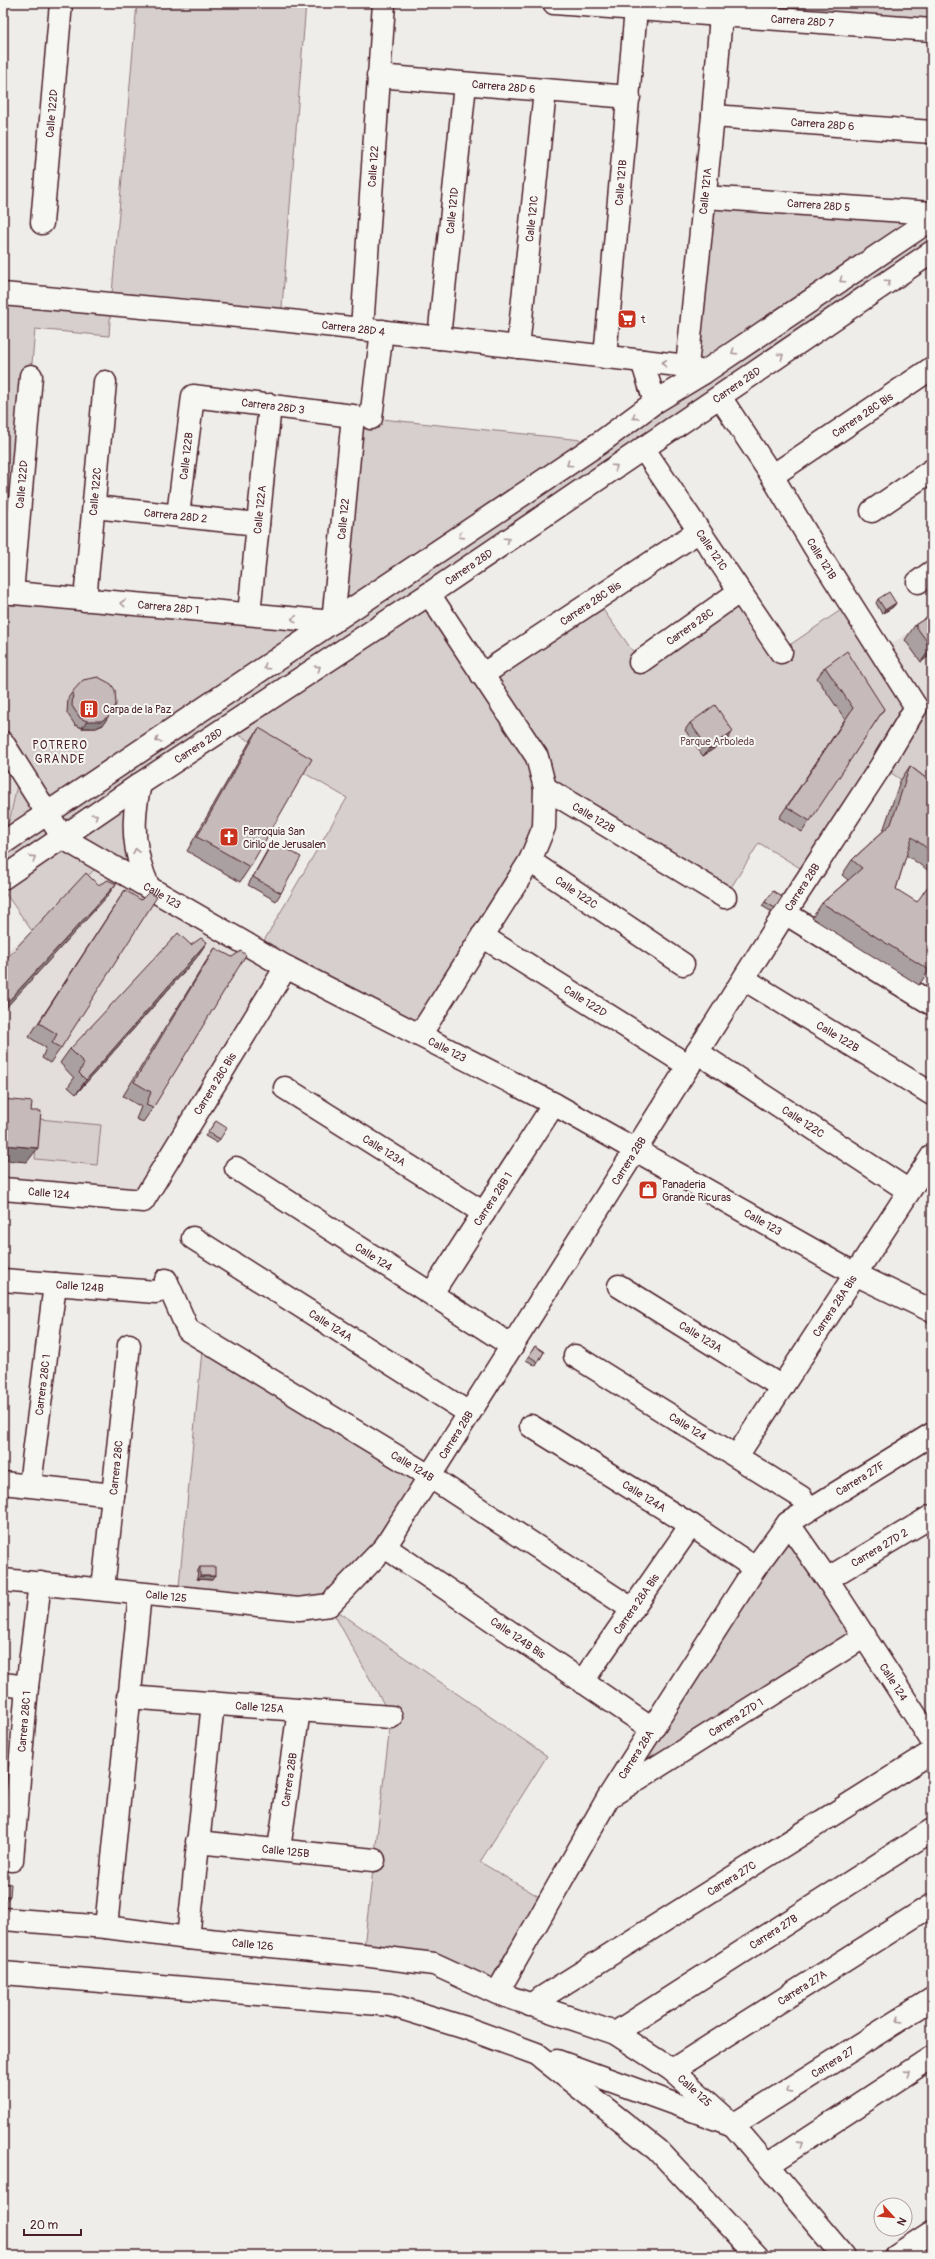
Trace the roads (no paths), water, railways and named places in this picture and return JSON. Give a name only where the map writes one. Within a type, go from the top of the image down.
[{"type":"street","name":"Calle 122D","points":[[42,223],[61,3]]},
{"type":"street","name":"Calle 122","points":[[333,622],[362,417],[372,330],[378,76],[384,3]]},
{"type":"street","name":"Carrera 28D 7","points":[[554,3],[932,30]]},
{"type":"street","name":"Calle 121B","points":[[605,357],[636,9]]},
{"type":"street","name":"Calle 121A","points":[[695,370],[705,196],[721,15]]},
{"type":"street","name":"Carrera 28D 6","points":[[378,76],[629,97]]},
{"type":"street","name":"Calle 121D","points":[[439,338],[465,84]]},
{"type":"street","name":"Calle 121C","points":[[518,347],[545,91]]},
{"type":"street","name":"Carrera 28D 6","points":[[713,116],[932,132]]},
{"type":"street","name":"Carrera 28D 5","points":[[705,196],[932,213]]},
{"type":"street","points":[[3,843],[601,442],[656,402],[695,370],[932,219]]},
{"type":"street","name":"Carrera 28D","points":[[3,878],[140,784],[429,594],[932,252]]},
{"type":"street","name":"Carrera 28D 4","points":[[3,294],[372,330],[642,361],[695,370]]},
{"type":"street","points":[[642,361],[656,402]]},
{"type":"street","name":"Carrera 28C Bis","points":[[772,476],[932,368]]},
{"type":"street","name":"Calle 122D","points":[[7,593],[30,376]]},
{"type":"street","name":"Calle 122C","points":[[85,600],[105,382]]},
{"type":"street","name":"Carrera 28D 3","points":[[193,396],[362,417]]},
{"type":"street","name":"Calle 122B","points":[[178,515],[193,396]]},
{"type":"street","name":"Calle 121B","points":[[720,397],[772,476],[815,548],[924,707]]},
{"type":"street","name":"Calle 122A","points":[[249,614],[270,405]]},
{"type":"street","name":"Calle 121C","points":[[643,448],[781,652]]},
{"type":"street","points":[[872,511],[932,470]]},
{"type":"street","name":"Carrera 28D 2","points":[[94,507],[258,524]]},
{"type":"street","name":"Carrera 28C Bis","points":[[482,675],[699,531]]},
{"type":"street","name":"Carrera 28C","points":[[640,662],[740,591]]},
{"type":"street","name":"Carrera 28D 1","points":[[7,593],[333,622]]},
{"type":"street","points":[[420,1035],[530,861],[544,827],[545,788],[537,757],[429,594]]},
{"type":"street","name":"Carrera 28B","points":[[329,1605],[385,1547],[785,913],[881,766],[924,707]]},
{"type":"street","name":"Calle 123","points":[[3,743],[63,838],[286,967],[554,1104],[855,1274],[932,1311]]},
{"type":"street","points":[[140,784],[135,805],[135,840],[141,868],[149,888]]},
{"type":"street","name":"Calle 122B","points":[[545,788],[725,897]]},
{"type":"street","name":"Calle 122C","points":[[530,861],[683,964]]},
{"type":"street","points":[[785,913],[932,1004]]},
{"type":"street","name":"Calle 122D","points":[[482,936],[693,1059]]},
{"type":"street","name":"Carrera 28C Bis","points":[[143,1201],[286,967]]},
{"type":"street","name":"Calle 122B","points":[[744,979],[932,1094]]},
{"type":"street","name":"Calle 122C","points":[[693,1059],[909,1191]]},
{"type":"street","name":"Calle 123A","points":[[285,1088],[484,1213]]},
{"type":"street","name":"Carrera 28B 1","points":[[432,1293],[554,1104]]},
{"type":"street","name":"Carrera 28A Bis","points":[[737,1456],[932,1156]]},
{"type":"street","name":"Calle 124","points":[[236,1168],[512,1346]]},
{"type":"street","name":"Calle 124","points":[[3,1189],[143,1201]]},
{"type":"street","name":"Calle 124A","points":[[193,1238],[469,1413]]},
{"type":"street","name":"Calle 124B","points":[[3,1280],[54,1284],[161,1286],[188,1330],[429,1476],[632,1609]]},
{"type":"street","name":"Carrera 28C 1","points":[[30,1485],[54,1284]]},
{"type":"street","name":"Calle 123A","points":[[619,1286],[782,1388]]},
{"type":"street","name":"Carrera 28C","points":[[103,1590],[128,1345]]},
{"type":"street","name":"Calle 124","points":[[575,1356],[801,1497]]},
{"type":"street","name":"Calle 124A","points":[[531,1426],[691,1525],[755,1568]]},
{"type":"street","name":"Carrera 27F","points":[[788,1523],[932,1434]]},
{"type":"street","points":[[3,1483],[113,1495]]},
{"type":"street","name":"Carrera 27D 2","points":[[827,1579],[932,1516]]},
{"type":"street","name":"Calle 124","points":[[788,1523],[865,1636],[932,1741]]},
{"type":"street","name":"Carrera 28A","points":[[497,1993],[608,1798],[755,1568],[788,1523]]},
{"type":"street","name":"Carrera 28A Bis","points":[[582,1682],[691,1525]]},
{"type":"street","name":"Calle 124B Bis","points":[[385,1547],[652,1729]]},
{"type":"street","name":"Calle 125","points":[[3,1580],[299,1609],[329,1605]]},
{"type":"street","name":"Carrera 28C 1","points":[[12,1860],[27,1687],[40,1583]]},
{"type":"street","points":[[106,1926],[128,1697],[140,1594]]},
{"type":"street","name":"Carrera 27D 1","points":[[608,1798],[865,1636]]},
{"type":"street","points":[[3,1684],[27,1687]]},
{"type":"street","name":"Calle 125A","points":[[128,1697],[391,1717]]},
{"type":"street","points":[[188,1938],[197,1842],[213,1703]]},
{"type":"street","name":"Carrera 28B","points":[[279,1849],[299,1710]]},
{"type":"street","name":"Carrera 27C","points":[[530,2005],[932,1752]]},
{"type":"street","name":"Carrera 27B","points":[[615,2033],[932,1830]]},
{"type":"street","name":"Calle 125B","points":[[197,1842],[279,1849],[374,1860]]},
{"type":"street","name":"Carrera 27A","points":[[672,2070],[932,1905]]},
{"type":"street","name":"Calle 126","points":[[3,1919],[106,1926],[188,1938],[363,1955],[434,1964],[497,1993]]},
{"type":"street","points":[[3,1973],[391,2005],[466,2028],[628,2089],[733,2125]]},
{"type":"street","name":"Calle 125","points":[[497,1993],[615,2033],[672,2070],[733,2125],[844,2256]]},
{"type":"street","name":"Carrera 27","points":[[733,2125],[932,1999]]},
{"type":"street","points":[[537,2054],[658,2150],[757,2256]]},
{"type":"street","points":[[767,2165],[932,2057]]},
{"type":"street","points":[[895,2256],[932,2232]]},
{"type":"place","name":"t","points":[[627,319]]},
{"type":"place","name":"Carpa de la Paz","points":[[89,709]]},
{"type":"place","name":"Parroquia San Cirilo de Jerusalen","points":[[229,837]]},
{"type":"place","name":"Panaderia Grande Ricuras","points":[[648,1190]]},
{"type":"district","name":"POTRERO GRANDE","points":[[60,752]]},
{"type":"park label","name":"Parque Arboleda","points":[[717,741]]}]
